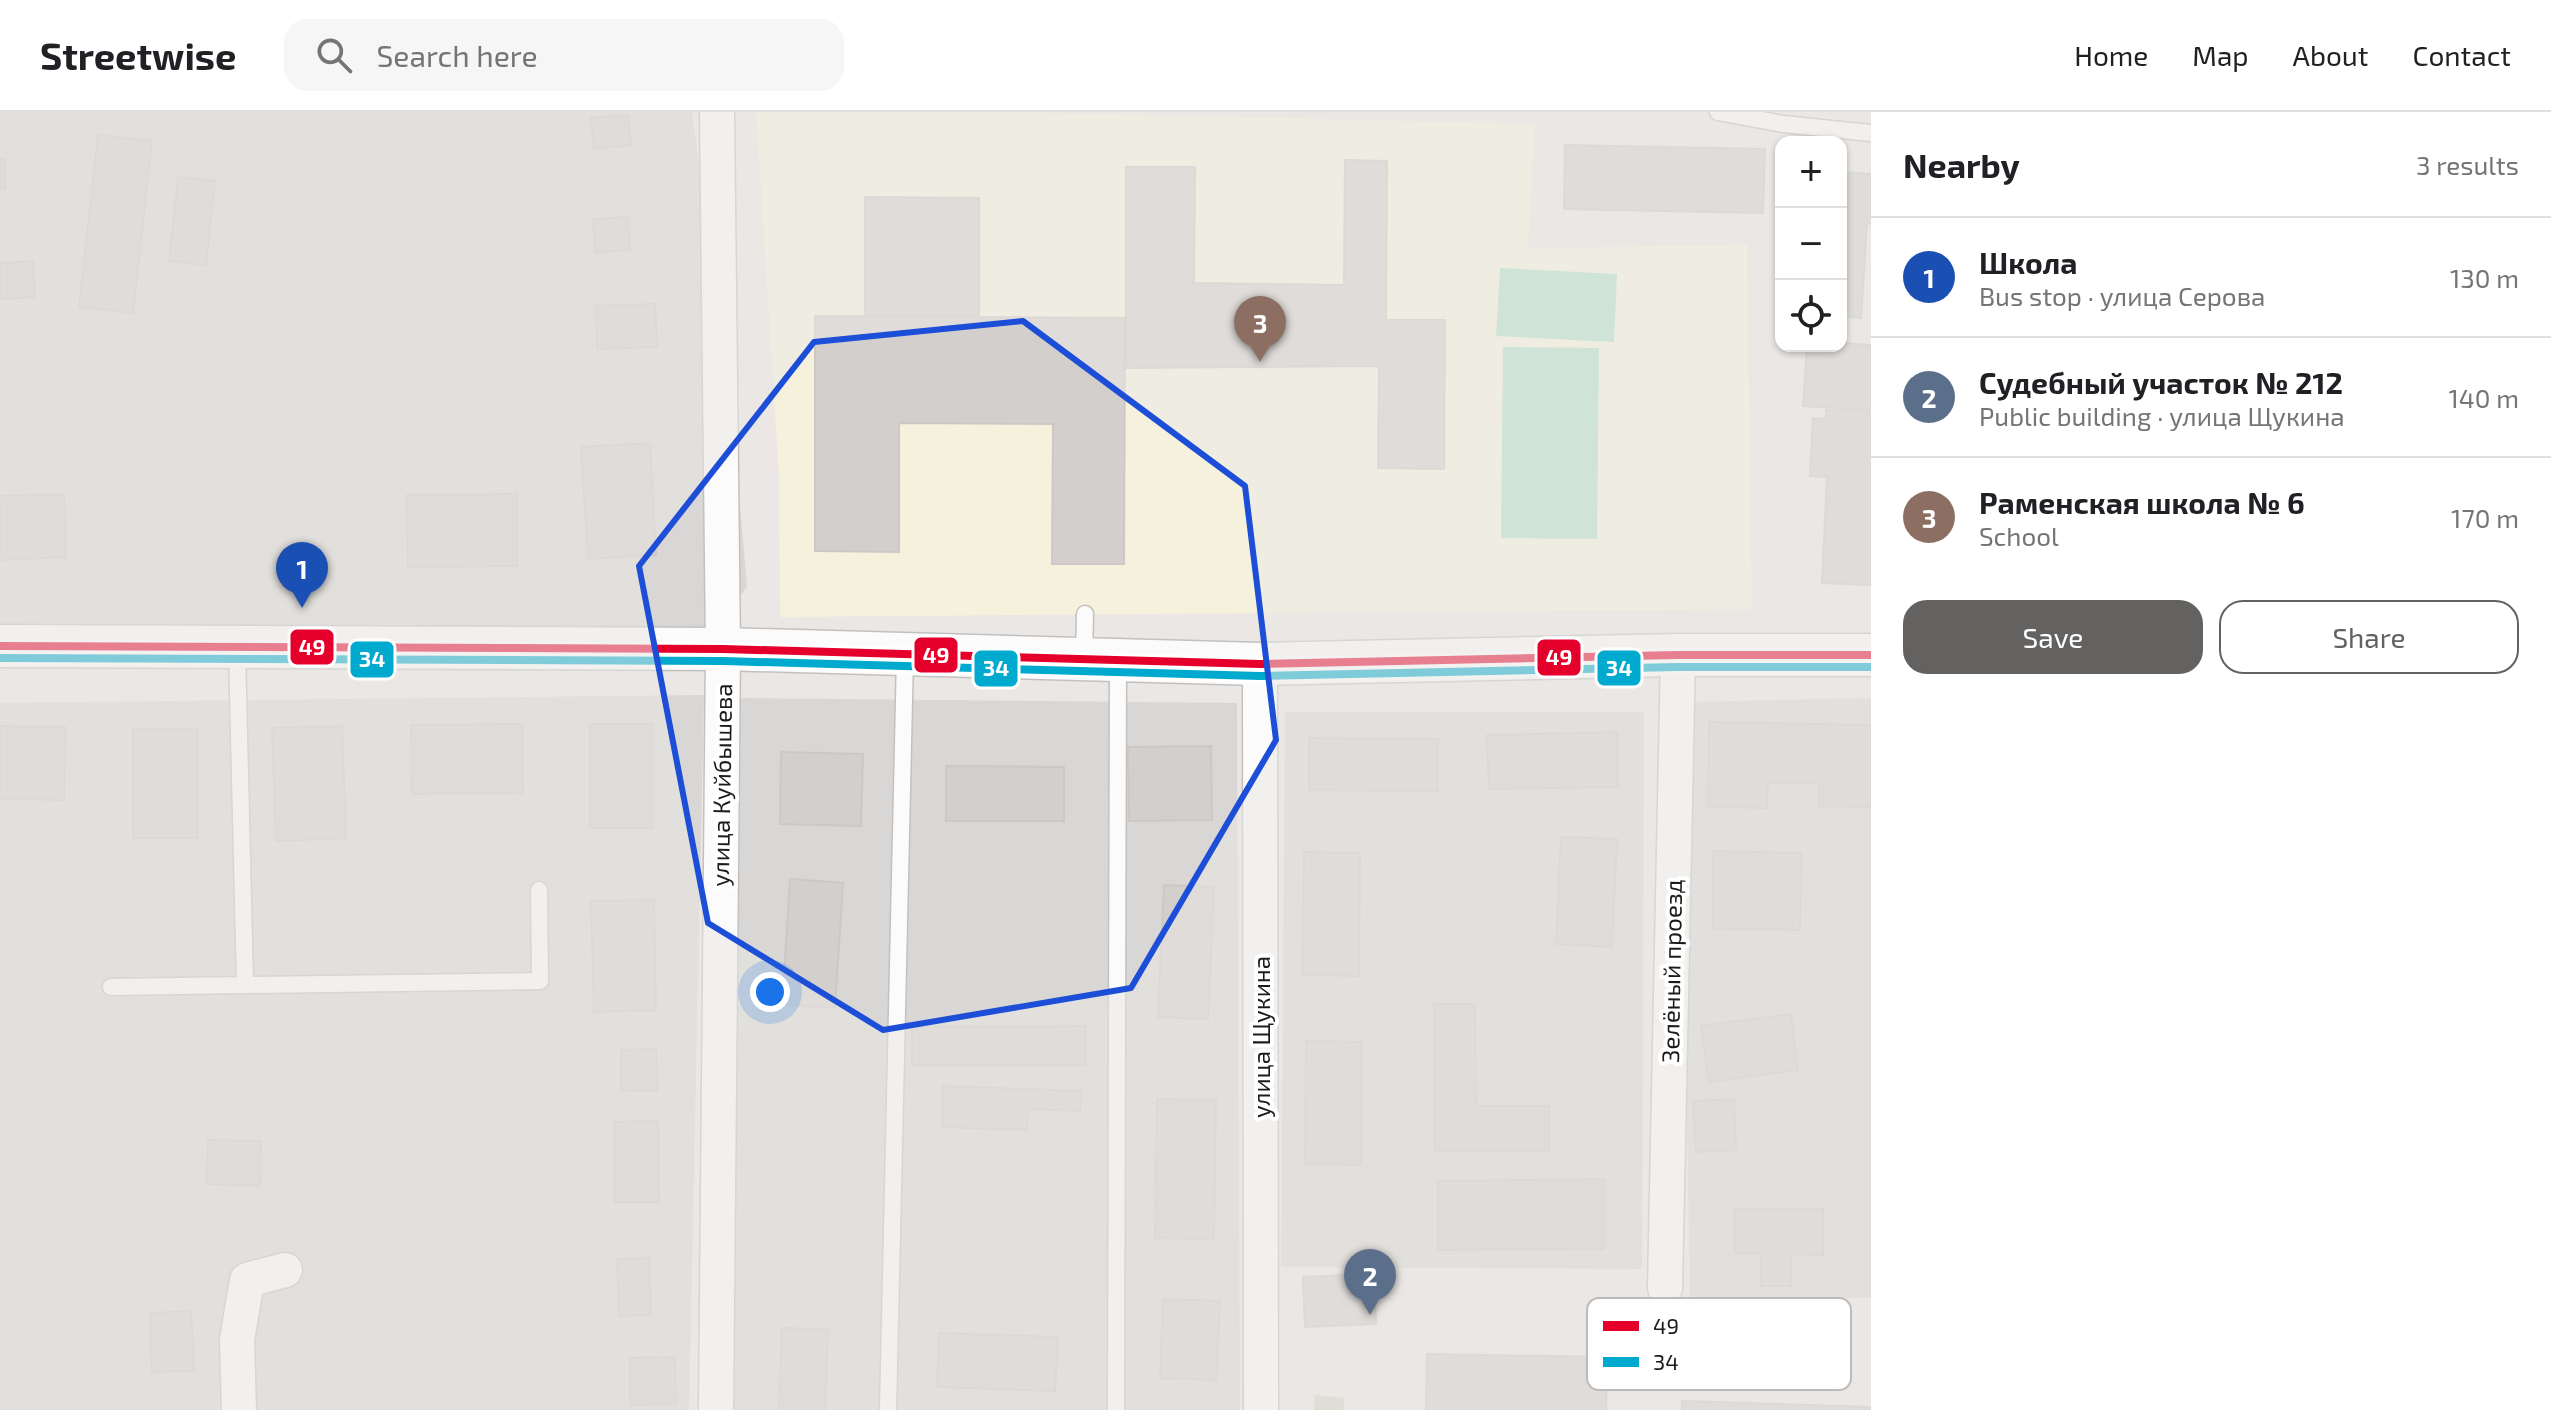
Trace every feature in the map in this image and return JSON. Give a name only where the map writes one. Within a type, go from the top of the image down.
[{"type":"street","name":"улица Куйбышева","points":[[716,1410],[723,649],[717,112]]},
{"type":"street","points":[[0,646],[723,649],[1260,664],[1678,655],[1871,655]]},
{"type":"street","name":"Зелёный проезд","points":[[1665,1288],[1678,655]]},
{"type":"street","name":"улица Щукина","points":[[1260,664],[1261,1410]]},
{"type":"street","points":[[239,1410],[237,1340],[247,1280],[285,1270]]},
{"type":"lane","points":[[1718,112],[1783,124],[1871,133]]},
{"type":"lane","points":[[1085,614],[1101,659],[1116,1410]]},
{"type":"lane","points":[[236,646],[245,985]]},
{"type":"lane","points":[[888,1410],[905,654]]},
{"type":"lane","points":[[111,987],[540,981],[539,890]]},
{"type":"highlighted area","points":[[1023,321],[1245,486],[1276,740],[1131,988],[883,1030],[708,923],[639,566],[814,342]]},
{"type":"shaded area","points":[[0,112],[692,112],[732,414],[747,587],[716,628],[0,625]]},
{"type":"shaded area","points":[[756,112],[1016,112],[1535,124],[1528,248],[1747,245],[1752,609],[780,617],[779,476]]},
{"type":"shaded area","points":[[704,695],[689,1410],[0,1410],[0,703]]},
{"type":"shaded area","points":[[741,698],[1237,703],[1240,1410],[733,1410]]},
{"type":"shaded area","points":[[1871,698],[1871,1298],[1690,1297],[1684,939],[1691,702]]},
{"type":"shaded area","points":[[1285,712],[1644,712],[1642,1269],[1281,1267]]},
{"type":"shaded area","points":[[0,917],[113,918],[113,1011],[0,1010]]},
{"type":"shaded area","points":[[1315,1395],[1345,1398],[1343,1410],[1314,1410]]},
{"type":"green space","points":[[1500,268],[1617,274],[1614,342],[1496,336]]},
{"type":"green space","points":[[1503,347],[1599,348],[1597,539],[1501,538]]},
{"type":"building","points":[[628,115],[631,145],[594,149],[591,118]]},
{"type":"building","points":[[98,135],[152,141],[133,313],[79,307]]},
{"type":"building","points":[[1565,145],[1765,149],[1763,213],[1564,209]]},
{"type":"building","points":[[0,159],[5,159],[5,189],[0,189]]},
{"type":"building","points":[[1345,160],[1387,161],[1386,320],[1445,320],[1444,469],[1378,468],[1379,366],[1126,368],[1126,167],[1195,167],[1194,283],[1344,285]]},
{"type":"building","points":[[1847,172],[1871,174],[1871,224],[1867,223],[1861,318],[1847,317]]},
{"type":"building","points":[[178,177],[215,181],[206,265],[169,261]]},
{"type":"building","points":[[865,197],[979,198],[979,317],[865,316]]},
{"type":"building","points":[[628,217],[630,250],[595,253],[593,219]]},
{"type":"building","points":[[33,261],[35,297],[0,299],[0,263]]},
{"type":"building","points":[[655,304],[657,347],[597,349],[596,306]]},
{"type":"building","points":[[815,316],[1125,318],[1124,564],[1052,564],[1053,424],[899,423],[899,552],[815,551]]},
{"type":"building","points":[[1847,343],[1871,345],[1871,410],[1803,406],[1807,352],[1847,352]]},
{"type":"building","points":[[1826,410],[1871,412],[1871,585],[1822,583],[1827,477],[1810,476],[1813,418],[1826,419]]},
{"type":"building","points":[[650,443],[656,555],[588,559],[581,447]]},
{"type":"building","points":[[64,494],[66,557],[0,560],[0,496]]},
{"type":"building","points":[[517,494],[517,566],[408,567],[407,495]]},
{"type":"building","points":[[1709,722],[1871,725],[1871,807],[1819,806],[1819,783],[1768,783],[1767,808],[1708,807]]},
{"type":"building","points":[[522,724],[523,793],[412,794],[411,725]]},
{"type":"building","points":[[590,724],[652,724],[652,828],[590,828]]},
{"type":"building","points":[[0,726],[65,727],[64,800],[0,799]]},
{"type":"building","points":[[342,726],[346,838],[276,841],[272,728]]},
{"type":"building","points":[[133,729],[198,729],[198,838],[133,838]]},
{"type":"building","points":[[1617,732],[1618,787],[1489,789],[1487,735]]},
{"type":"building","points":[[1309,738],[1438,739],[1438,791],[1309,790]]},
{"type":"building","points":[[1211,746],[1212,820],[1129,821],[1128,747]]},
{"type":"building","points":[[781,752],[863,754],[861,826],[780,824]]},
{"type":"building","points":[[946,766],[1064,767],[1064,821],[946,821]]},
{"type":"building","points":[[1561,837],[1617,839],[1612,947],[1556,944]]},
{"type":"building","points":[[1713,851],[1801,853],[1800,930],[1713,929]]},
{"type":"building","points":[[1304,852],[1360,853],[1359,976],[1303,975]]},
{"type":"building","points":[[790,879],[843,883],[835,1008],[782,1005]]},
{"type":"building","points":[[1164,885],[1214,887],[1208,1019],[1158,1017]]},
{"type":"building","points":[[654,900],[656,1010],[594,1012],[591,901]]},
{"type":"building","points":[[1434,1004],[1475,1004],[1476,1106],[1549,1106],[1549,1151],[1435,1151]]},
{"type":"building","points":[[1791,1014],[1798,1070],[1709,1082],[1701,1026]]},
{"type":"building","points":[[1086,1026],[1086,1065],[912,1065],[912,1027]]},
{"type":"building","points":[[1306,1041],[1362,1042],[1361,1165],[1305,1164]]},
{"type":"building","points":[[656,1049],[657,1090],[621,1091],[621,1050]]},
{"type":"building","points":[[943,1086],[1081,1091],[1080,1111],[1028,1109],[1027,1130],[942,1127]]},
{"type":"building","points":[[1157,1099],[1216,1100],[1214,1239],[1155,1238]]},
{"type":"building","points":[[1734,1099],[1736,1150],[1696,1152],[1693,1101]]},
{"type":"building","points":[[658,1121],[659,1202],[615,1202],[615,1122]]},
{"type":"building","points":[[208,1140],[261,1141],[260,1186],[207,1184]]},
{"type":"building","points":[[1604,1179],[1604,1249],[1438,1250],[1438,1181]]},
{"type":"building","points":[[1735,1209],[1823,1209],[1823,1255],[1791,1254],[1791,1286],[1761,1286],[1761,1253],[1735,1253]]},
{"type":"building","points":[[649,1258],[651,1315],[619,1316],[617,1259]]},
{"type":"building","points":[[1374,1274],[1376,1324],[1305,1327],[1303,1277]]},
{"type":"building","points":[[1163,1299],[1220,1301],[1216,1380],[1160,1378]]},
{"type":"building","points":[[191,1311],[194,1371],[152,1372],[150,1313]]},
{"type":"building","points":[[782,1328],[828,1329],[825,1410],[779,1410]]},
{"type":"building","points":[[939,1333],[1058,1337],[1055,1391],[937,1387]]},
{"type":"building","points":[[1427,1354],[1587,1357],[1587,1390],[1606,1390],[1606,1410],[1426,1410]]},
{"type":"building","points":[[675,1357],[676,1404],[630,1405],[630,1358]]},
{"type":"building","points":[[1682,1401],[1871,1407],[1871,1410],[1682,1410]]},
{"type":"transit line","name":"49","points":[[0,646],[723,649],[1260,664],[1678,655],[1871,655]]},
{"type":"transit line","name":"34","points":[[0,658],[723,661],[1260,676],[1678,667],[1871,667]]},
{"type":"place","name":"Раменская школа № 6","points":[[1260,362]]},
{"type":"place","name":"Школа","points":[[302,608]]},
{"type":"place","name":"Судебный участок № 212","points":[[1370,1315]]}]
